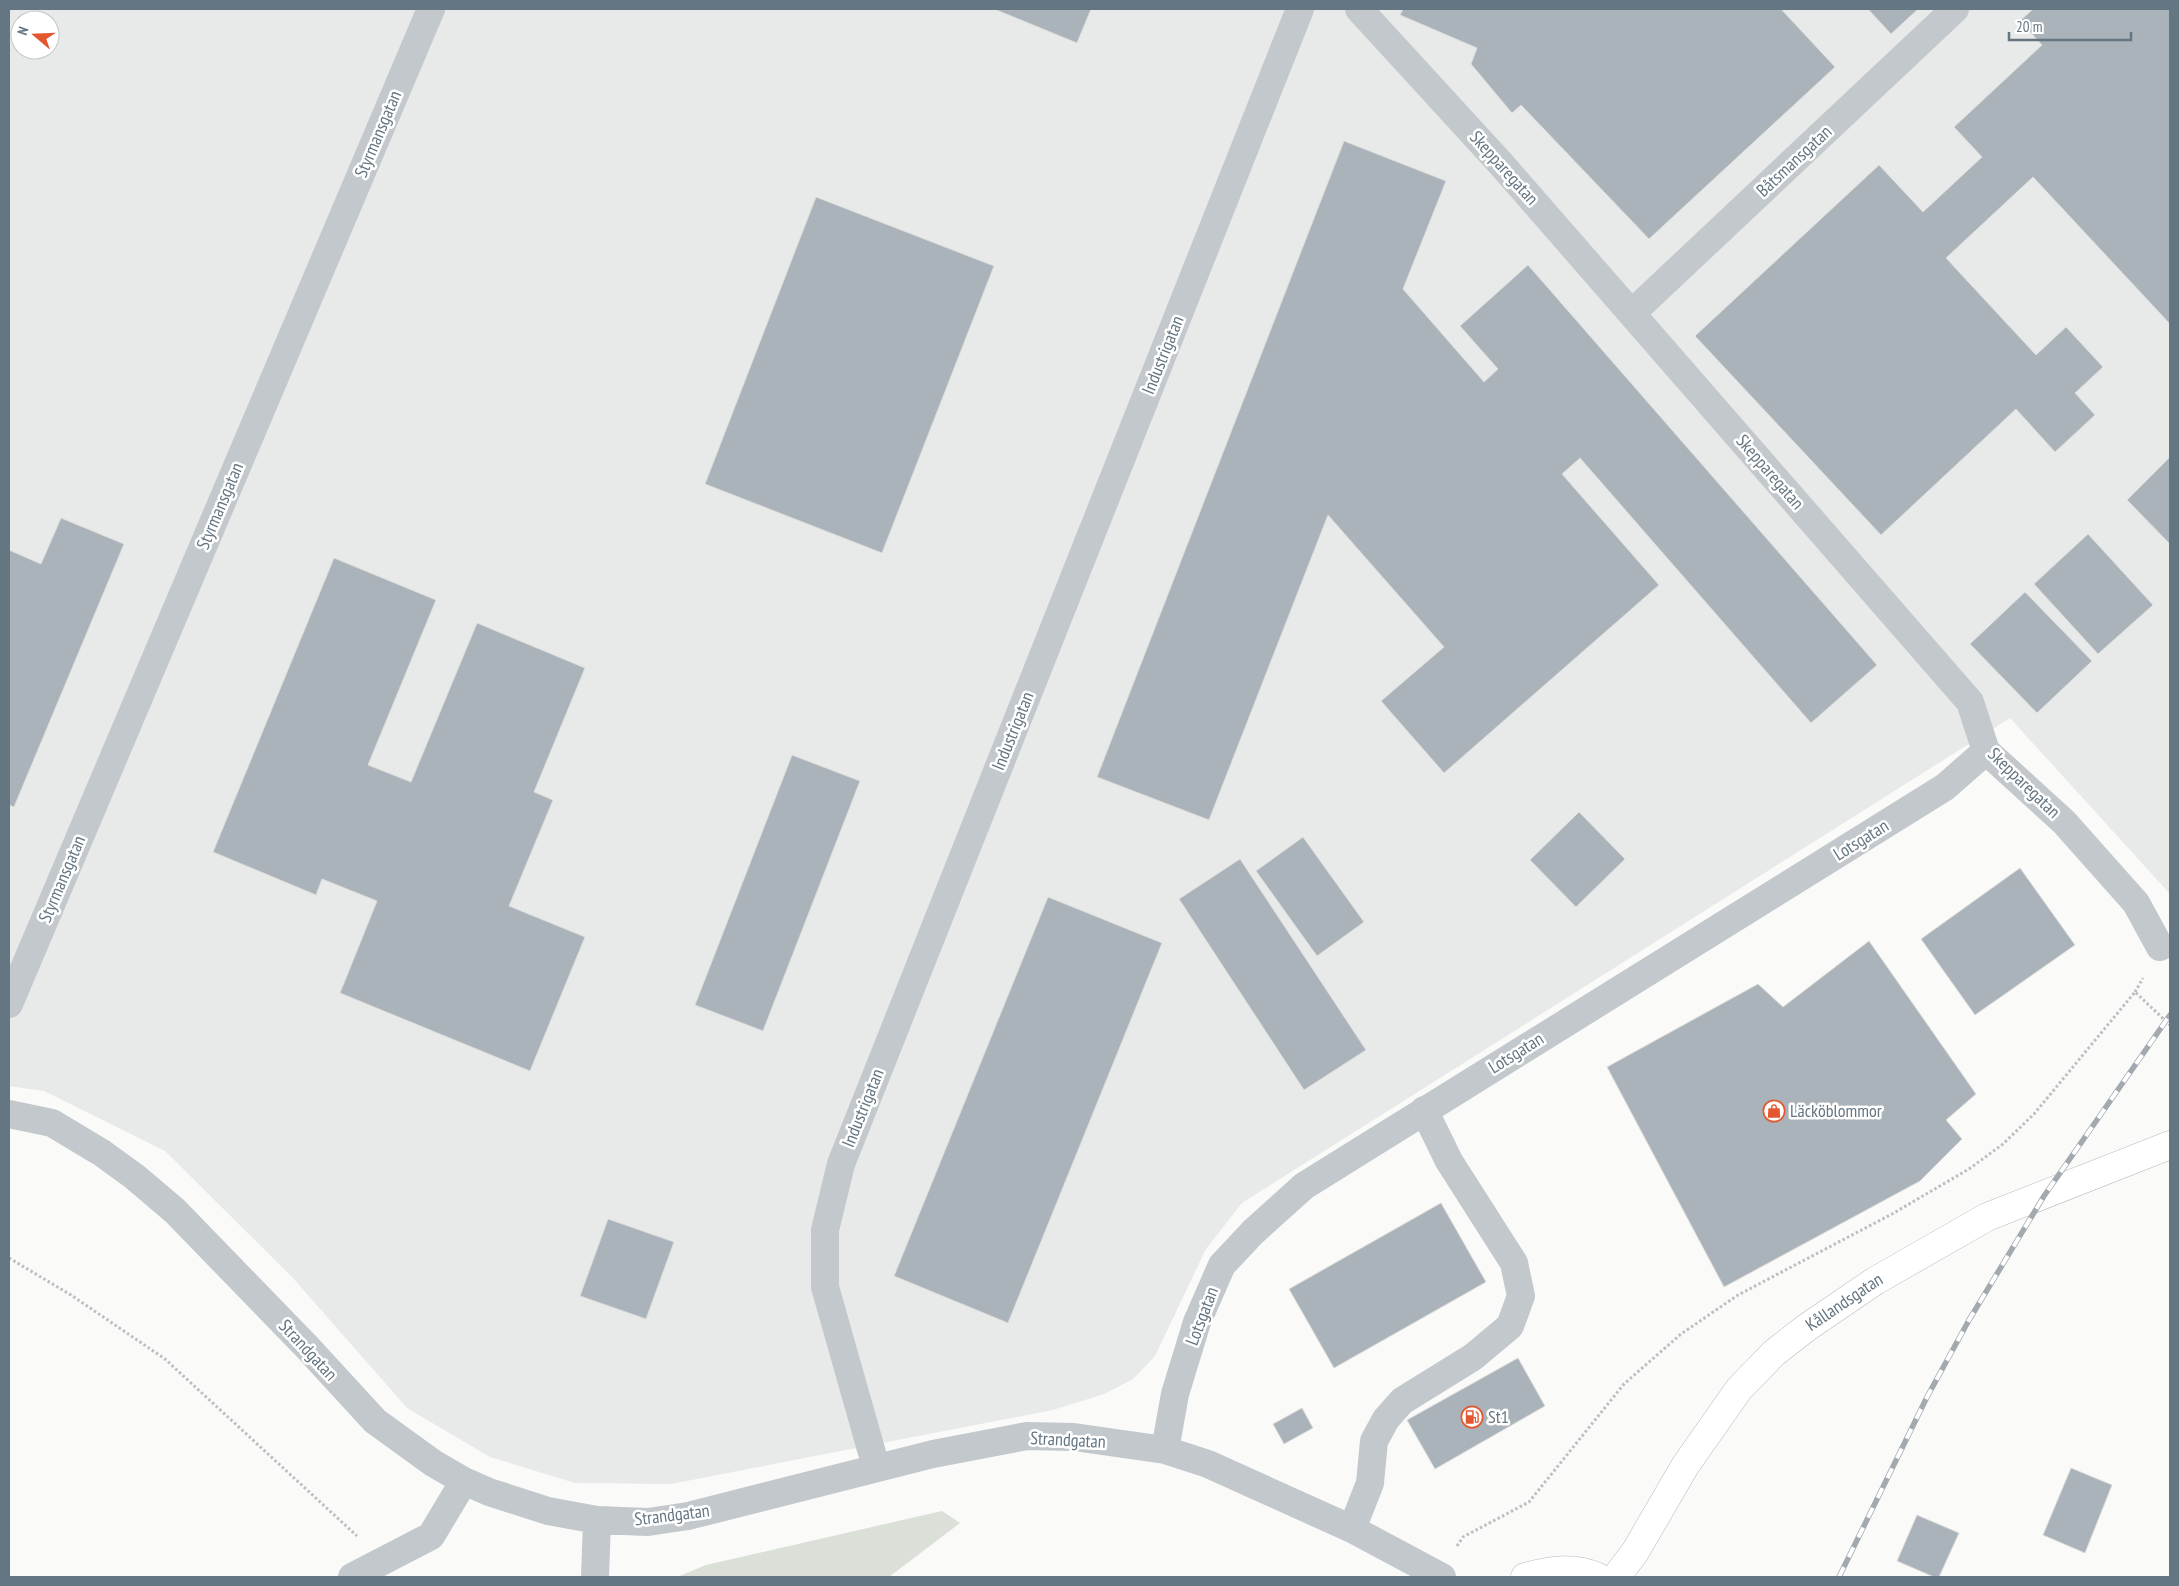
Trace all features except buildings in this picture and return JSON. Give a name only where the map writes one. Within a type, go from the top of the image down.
[{"type":"main road","name":"Kållandsgatan","points":[[1616,1577],[1634,1552],[1710,1428],[1739,1389],[1774,1353],[1875,1281],[1987,1217],[2170,1145]]},
{"type":"main road","points":[[1525,1577],[1547,1571],[1569,1569],[1598,1577]]},
{"type":"street","name":"Styrmansgatan","points":[[9,1004],[431,9]]},
{"type":"street","name":"Industrigatan","points":[[876,1467],[825,1287],[824,1230],[841,1164],[1300,9]]},
{"type":"street","name":"Skepparegatan","points":[[1359,9],[1502,165],[1970,702],[1986,751],[2064,822],[2136,904],[2160,947]]},
{"type":"street","name":"Båtsmansgatan","points":[[1632,313],[1955,9]]},
{"type":"street","name":"Lotsgatan","points":[[1164,1450],[1175,1394],[1197,1322],[1222,1265],[1253,1232],[1304,1186],[1937,792],[1986,751]]},
{"type":"street","points":[[1352,1529],[1370,1482],[1374,1441],[1386,1419],[1402,1401],[1473,1358],[1510,1326],[1521,1296],[1514,1263],[1449,1161],[1424,1110]]},
{"type":"street","name":"Strandgatan","points":[[9,1114],[52,1123],[102,1153],[135,1177],[182,1218],[375,1421],[433,1463],[464,1481],[490,1492],[548,1511],[597,1520],[648,1522],[688,1516],[933,1454],[1027,1436],[1074,1437],[1164,1450],[1244,1478],[1352,1529],[1440,1576]]},
{"type":"street","points":[[352,1577],[431,1536],[464,1481]]},
{"type":"street","points":[[595,1577],[597,1520]]},
{"type":"path","points":[[1440,1576],[1463,1537],[1529,1502],[1624,1384],[1681,1334],[1738,1295],[1892,1214],[1969,1169],[2003,1144],[2034,1114],[2135,992],[2170,1025]]},
{"type":"path","points":[[9,1258],[71,1295],[165,1359],[384,1560]]},
{"type":"shaded area","points":[[9,9],[2170,9],[2170,894],[2010,718],[1242,1203],[1206,1249],[1155,1356],[1133,1379],[1104,1394],[1053,1410],[671,1484],[575,1483],[490,1457],[407,1408],[292,1277],[165,1151],[44,1091],[9,1086]]},
{"type":"shaded area","points":[[942,1511],[960,1523],[889,1577],[677,1577],[706,1565]]},
{"type":"railway","points":[[1839,1577],[1927,1397],[1969,1320],[2044,1196],[2170,1015]]},
{"type":"place","name":"Läcköblommor","points":[[1774,1111]]},
{"type":"place","name":"St1","points":[[1472,1417]]}]
